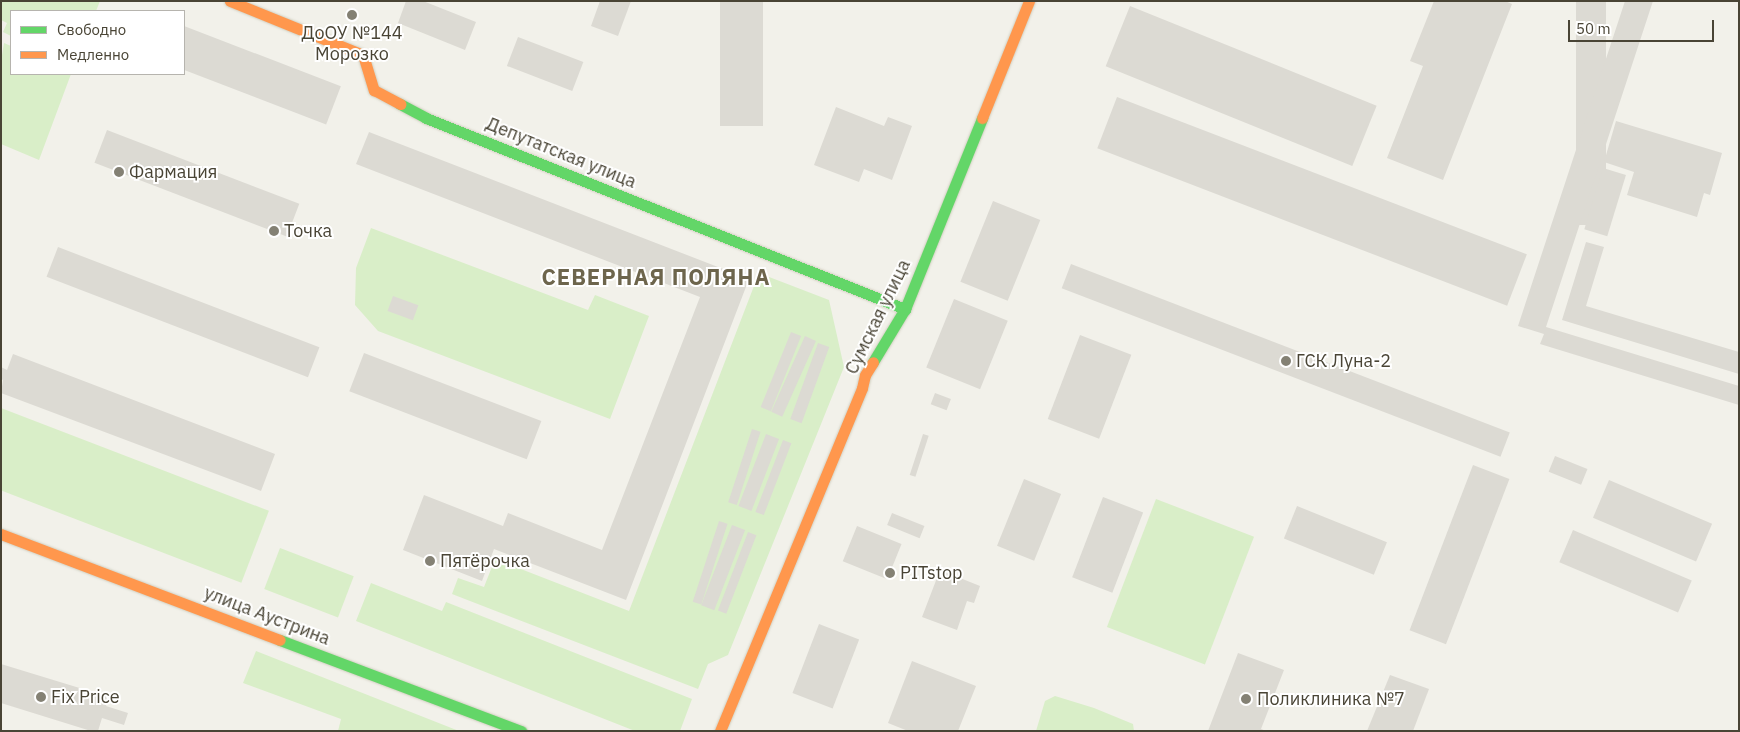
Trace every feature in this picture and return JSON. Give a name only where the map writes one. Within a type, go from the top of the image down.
[{"type":"street","name":"Депутатская улица","points":[[230,1],[363,55],[374,90],[426,118],[905,309]]},
{"type":"street","name":"Сумская улица","points":[[720,731],[862,388],[865,374],[905,309],[1029,1]]},
{"type":"street","name":"улица Аустрина","points":[[1,534],[521,731]]},
{"type":"green space","points":[[1,1],[100,1],[96,10],[10,10],[10,36],[3,32],[7,23],[1,20]]},
{"type":"green space","points":[[4,43],[10,46],[10,75],[71,75],[39,160],[1,144],[1,61]]},
{"type":"green space","points":[[371,228],[588,310],[595,295],[649,316],[610,419],[378,331],[355,305],[356,268]]},
{"type":"green space","points":[[759,273],[829,300],[844,367],[728,655],[708,664],[698,689],[452,594],[458,578],[484,587],[495,559],[629,611]]},
{"type":"green space","points":[[1,408],[269,511],[241,583],[1,490]]},
{"type":"green space","points":[[1156,499],[1254,537],[1205,665],[1107,627]]},
{"type":"green space","points":[[280,548],[354,576],[338,617],[264,589]]},
{"type":"green space","points":[[371,583],[442,611],[446,602],[692,699],[680,731],[635,731],[356,621]]},
{"type":"green space","points":[[256,651],[459,731],[338,731],[341,719],[243,683]]},
{"type":"green space","points":[[1055,696],[1094,708],[1133,724],[1134,731],[1036,731],[1045,701]]},
{"type":"building","points":[[406,1],[423,1],[476,22],[465,50],[398,23]]},
{"type":"building","points":[[600,1],[631,1],[618,36],[591,26]]},
{"type":"building","points":[[720,1],[763,1],[763,126],[720,126]]},
{"type":"building","points":[[1434,1],[1505,1],[1512,4],[1443,180],[1387,158],[1423,66],[1410,61]]},
{"type":"building","points":[[1576,1],[1606,1],[1606,225],[1576,225]]},
{"type":"building","points":[[1625,1],[1653,1],[1546,327],[1739,386],[1739,405],[1540,344],[1544,334],[1518,326]]},
{"type":"building","points":[[1130,6],[1377,106],[1352,166],[1106,66]]},
{"type":"building","points":[[185,26],[341,86],[326,124],[185,70]]},
{"type":"building","points":[[518,37],[583,62],[572,91],[507,66]]},
{"type":"building","points":[[1117,97],[1527,254],[1507,306],[1097,148]]},
{"type":"building","points":[[836,107],[884,126],[888,117],[912,126],[892,180],[864,169],[859,182],[814,165]]},
{"type":"building","points":[[1616,121],[1722,153],[1710,195],[1704,193],[1697,217],[1627,195],[1634,172],[1604,162]]},
{"type":"building","points":[[107,130],[299,204],[287,236],[94,163]]},
{"type":"building","points":[[369,132],[749,279],[626,600],[494,549],[482,581],[403,550],[424,495],[503,526],[508,513],[602,550],[700,297],[356,164]]},
{"type":"building","points":[[1603,168],[1626,175],[1607,236],[1584,229]]},
{"type":"building","points":[[993,201],[1040,220],[1008,301],[960,282]]},
{"type":"building","points":[[1586,242],[1604,247],[1586,306],[1739,352],[1739,374],[1562,320]]},
{"type":"building","points":[[58,247],[319,347],[308,377],[47,277]]},
{"type":"building","name":"ГСК Луна-2","points":[[1071,264],[1510,432],[1500,457],[1062,288]]},
{"type":"building","points":[[393,296],[418,305],[413,320],[388,311]]},
{"type":"building","points":[[954,299],[1008,321],[980,389],[926,368]]},
{"type":"building","points":[[791,332],[801,336],[771,411],[761,407]]},
{"type":"building","points":[[1080,335],[1131,355],[1099,439],[1048,419]]},
{"type":"building","points":[[805,336],[816,341],[782,417],[771,412]]},
{"type":"building","points":[[818,343],[829,347],[802,423],[790,419]]},
{"type":"building","points":[[364,353],[541,421],[527,459],[349,391]]},
{"type":"building","points":[[13,354],[275,454],[261,491],[1,393],[3,380],[1,379],[1,367],[7,370]]},
{"type":"building","points":[[935,393],[951,399],[947,410],[931,404]]},
{"type":"building","points":[[752,429],[761,432],[737,505],[728,502]]},
{"type":"building","points":[[766,434],[779,439],[751,511],[738,506]]},
{"type":"building","points":[[923,434],[929,436],[915,477],[910,475]]},
{"type":"building","points":[[783,440],[791,443],[764,515],[755,512]]},
{"type":"building","points":[[1555,456],[1587,469],[1581,485],[1549,472]]},
{"type":"building","points":[[1473,465],[1509,479],[1446,644],[1410,630]]},
{"type":"building","points":[[1024,479],[1061,494],[1034,561],[997,546]]},
{"type":"building","points":[[1609,480],[1712,524],[1696,562],[1593,518]]},
{"type":"building","points":[[1103,497],[1143,512],[1112,593],[1072,577]]},
{"type":"building","points":[[1297,506],[1387,542],[1374,575],[1284,538]]},
{"type":"building","points":[[892,513],[924,526],[920,538],[887,525]]},
{"type":"building","points":[[719,521],[728,524],[701,605],[693,602]]},
{"type":"building","points":[[732,525],[745,530],[714,610],[701,605]]},
{"type":"building","points":[[857,526],[902,544],[887,579],[843,561]]},
{"type":"building","points":[[1573,530],[1692,580],[1678,613],[1559,562]]},
{"type":"building","points":[[748,532],[756,535],[726,614],[718,610]]},
{"type":"building","points":[[940,570],[980,586],[974,603],[967,601],[957,630],[922,617]]},
{"type":"building","points":[[819,624],[859,639],[833,708],[792,693]]},
{"type":"building","name":"Поликлиника №7","points":[[1238,653],[1284,670],[1261,729],[1266,731],[1208,731]]},
{"type":"building","points":[[912,661],[976,686],[958,731],[908,731],[888,723]]},
{"type":"building","points":[[1,664],[109,697],[106,706],[128,713],[124,725],[102,718],[98,731],[91,731],[1,703]]},
{"type":"building","name":"Поликлиника №7","points":[[1390,675],[1429,689],[1413,731],[1367,731]]},
{"type":"traffic: fast","points":[[400,104],[426,118],[905,309]]},
{"type":"traffic: fast","points":[[873,362],[905,309],[982,118]]},
{"type":"traffic: fast","points":[[280,640],[521,731]]},
{"type":"traffic: slow","points":[[230,1],[363,55],[374,90],[400,104]]},
{"type":"traffic: slow","points":[[982,118],[1029,1]]},
{"type":"traffic: slow","points":[[720,731],[862,388],[865,375],[873,362]]},
{"type":"traffic: slow","points":[[1,534],[280,640]]},
{"type":"place","name":"ДоОУ №144 Морозко","points":[[352,15]]},
{"type":"place","name":"Фармация","points":[[119,172]]},
{"type":"place","name":"Точка","points":[[274,231]]},
{"type":"place","name":"ГСК Луна-2","points":[[1286,361]]},
{"type":"place","name":"Пятёрочка","points":[[430,561]]},
{"type":"place","name":"PITstop","points":[[890,573]]},
{"type":"place","name":"Fix Price","points":[[41,697]]},
{"type":"place","name":"Поликлиника №7","points":[[1246,699]]},
{"type":"district","name":"СЕВЕРНАЯ ПОЛЯНА","points":[[656,277]]}]
